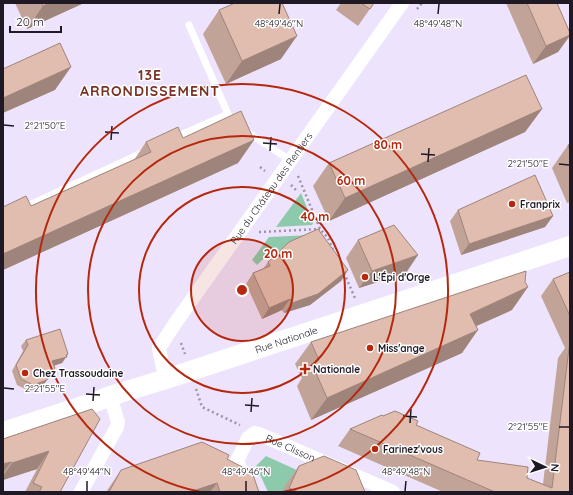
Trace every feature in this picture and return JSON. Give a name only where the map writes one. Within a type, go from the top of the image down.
[{"type":"street","name":"Rue du Château des Rentiers","points":[[166,379],[159,348],[402,3]]},
{"type":"street","name":"Rue Nationale","points":[[4,429],[98,401],[570,246]]},
{"type":"street","points":[[80,492],[117,427],[118,422],[110,396]]},
{"type":"street","points":[[252,492],[237,461],[248,438],[255,433]]},
{"type":"street","name":"Rue Clisson","points":[[255,433],[393,492]]},
{"type":"lane","points":[[188,25],[233,119],[250,134],[290,160]]},
{"type":"lane","points":[[169,140],[233,119]]},
{"type":"lane","points":[[18,210],[148,150]]},
{"type":"path","points":[[297,175],[320,229],[328,238],[335,253]]},
{"type":"path","points":[[255,232],[320,229]]},
{"type":"path","points":[[343,272],[356,300]]},
{"type":"path","points":[[180,339],[186,357]]},
{"type":"path","points":[[195,385],[202,407],[255,433]]},
{"type":"green space","points":[[301,193],[313,223],[312,225],[276,227]]},
{"type":"green space","points":[[311,235],[282,253],[276,247],[257,265],[252,260],[269,237]]},
{"type":"green space","points":[[266,456],[310,476],[282,492],[268,492],[256,466]]},
{"type":"building","points":[[42,3],[49,3],[43,6]]},
{"type":"building","points":[[235,3],[282,3],[297,36],[242,61],[219,10]]},
{"type":"building","points":[[361,3],[374,3],[370,9]]},
{"type":"building","points":[[527,3],[557,3],[570,35],[546,46]]},
{"type":"building","points":[[60,43],[71,67],[3,98],[3,69]]},
{"type":"building","points":[[526,75],[542,109],[345,198],[329,163]]},
{"type":"building","points":[[241,111],[254,140],[3,254],[3,207],[26,196],[31,206],[151,152],[146,142],[178,127],[183,138]]},
{"type":"building","name":"Franprix","points":[[535,175],[553,216],[469,244],[458,210]]},
{"type":"building","points":[[394,225],[418,255],[372,271],[358,240]]},
{"type":"building","points":[[318,229],[348,270],[318,294],[292,303],[290,299],[269,308],[253,273],[270,266],[268,262],[289,242]]},
{"type":"building","points":[[526,271],[525,282],[528,287],[470,314],[478,330],[327,398],[312,364],[319,360],[311,342]]},
{"type":"building","points":[[570,272],[570,316],[553,279]]},
{"type":"building","points":[[60,329],[68,354],[66,355],[67,357],[52,361],[55,368],[47,380],[33,385],[21,379],[16,365],[28,345],[26,340]]},
{"type":"building","points":[[570,340],[570,492],[495,492],[350,429],[395,411],[418,421],[416,425],[480,453],[477,460],[528,467],[527,478],[552,488]]},
{"type":"building","points":[[92,409],[100,419],[60,492],[39,492],[42,487],[33,483],[49,451],[12,463],[3,464],[3,439]]},
{"type":"building","points":[[202,442],[229,455],[227,459],[252,472],[259,492],[220,492],[217,483],[190,492],[109,492],[121,470]]},
{"type":"building","points":[[324,456],[356,470],[365,492],[298,492],[289,488],[299,466]]},
{"type":"place","name":"Franprix","points":[[512,204]]},
{"type":"place","name":"L'Épi d'Orge","points":[[365,277]]},
{"type":"place","name":"Miss'ange","points":[[370,348]]},
{"type":"place","name":"Nationale","points":[[305,369]]},
{"type":"place","name":"Chez Trassoudaine","points":[[25,373]]},
{"type":"place","name":"Farinez'vous","points":[[375,449]]},
{"type":"district","name":"13E ARRONDISSEMENT","points":[[150,84]]}]
